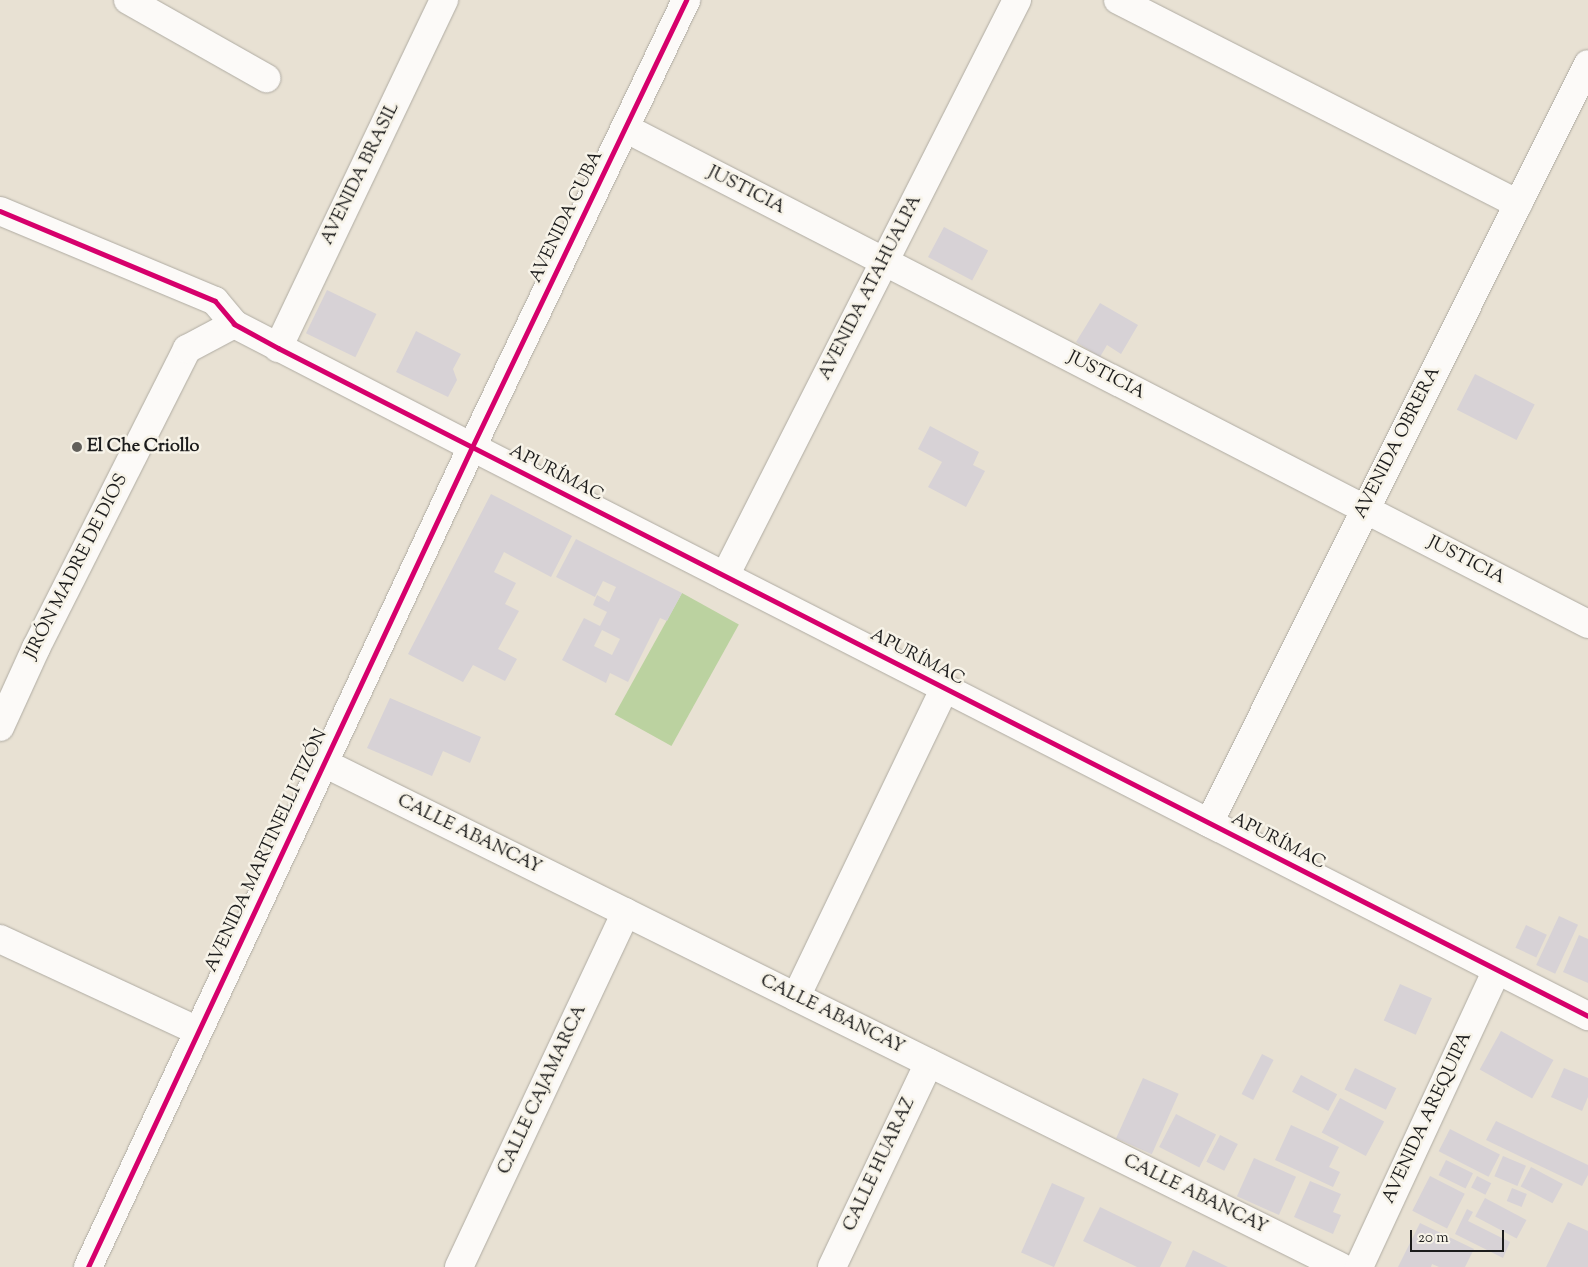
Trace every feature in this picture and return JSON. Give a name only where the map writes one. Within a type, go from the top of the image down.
[{"type":"street","points":[[128,0],[266,78]]},
{"type":"street","name":"AVENIDA BRASIL","points":[[278,348],[444,0]]},
{"type":"street","name":"AVENIDA CUBA","points":[[472,447],[686,0]]},
{"type":"street","name":"AVENIDA ATAHUALPA","points":[[725,576],[1017,0]]},
{"type":"street","points":[[1118,0],[1518,204]]},
{"type":"street","name":"AVENIDA OBRERA","points":[[1209,823],[1588,64]]},
{"type":"street","name":"JUSTICIA","points":[[624,128],[1588,624]]},
{"type":"street","points":[[0,211],[215,301],[234,324]]},
{"type":"street","name":"APURÍMAC","points":[[234,324],[1588,1016]]},
{"type":"street","name":"JIRÓN MADRE DE DIOS","points":[[0,727],[40,639],[187,349],[234,324]]},
{"type":"street","name":"AVENIDA MARTINELLI TIZÓN","points":[[88,1267],[472,447]]},
{"type":"street","points":[[796,997],[945,688]]},
{"type":"street","name":"CALLE ABANCAY","points":[[324,763],[1341,1267]]},
{"type":"street","name":"CALLE CAJAMARCA","points":[[459,1267],[626,912]]},
{"type":"street","points":[[0,939],[198,1031]]},
{"type":"street","name":"AVENIDA AREQUIPA","points":[[1359,1267],[1497,970]]},
{"type":"street","name":"CALLE HUARAZ","points":[[832,1267],[929,1063]]},
{"type":"green space","points":[[682,593],[739,625],[671,746],[615,715]]},
{"type":"building","points":[[944,227],[988,250],[972,280],[928,257]]},
{"type":"building","points":[[327,290],[376,314],[355,357],[306,333]]},
{"type":"building","points":[[1100,303],[1138,325],[1121,354],[1107,345],[1100,357],[1076,342]]},
{"type":"building","points":[[416,331],[461,354],[453,369],[457,380],[448,397],[396,372]]},
{"type":"building","points":[[1475,374],[1535,404],[1517,440],[1457,410]]},
{"type":"building","points":[[930,426],[979,452],[973,465],[985,471],[966,507],[928,487],[942,462],[918,449]]},
{"type":"building","points":[[491,494],[572,536],[551,577],[504,552],[494,572],[516,583],[505,604],[519,611],[498,649],[517,659],[505,681],[473,665],[463,682],[408,654]]},
{"type":"building","points":[[576,539],[682,593],[667,621],[660,618],[628,682],[610,673],[606,683],[562,660],[584,618],[600,626],[607,612],[593,605],[597,595],[609,602],[616,587],[603,581],[595,597],[556,577]],"holes":[[[602,630],[620,639],[612,655],[594,646]]]},
{"type":"building","points":[[390,698],[481,737],[470,763],[443,751],[432,776],[367,748]]},
{"type":"building","points":[[1559,916],[1578,925],[1555,974],[1536,965]]},
{"type":"building","points":[[1526,925],[1547,935],[1536,957],[1515,948]]},
{"type":"building","points":[[1579,935],[1588,939],[1588,983],[1563,972]]},
{"type":"building","points":[[1400,984],[1432,998],[1416,1035],[1384,1021]]},
{"type":"building","points":[[1501,1031],[1553,1060],[1532,1099],[1480,1069]]},
{"type":"building","points":[[1262,1054],[1274,1060],[1253,1100],[1242,1094]]},
{"type":"building","points":[[1355,1068],[1396,1088],[1386,1110],[1344,1090]]},
{"type":"building","points":[[1564,1068],[1588,1078],[1588,1097],[1582,1111],[1551,1097]]},
{"type":"building","points":[[1301,1075],[1337,1094],[1328,1111],[1292,1092]]},
{"type":"building","points":[[1143,1078],[1179,1094],[1152,1154],[1116,1138]]},
{"type":"building","points":[[1340,1098],[1384,1121],[1366,1156],[1322,1132]]},
{"type":"building","points":[[1176,1114],[1216,1134],[1199,1167],[1159,1147]]},
{"type":"building","points":[[1496,1121],[1588,1165],[1588,1175],[1582,1186],[1486,1140]]},
{"type":"building","points":[[1291,1125],[1339,1147],[1329,1167],[1340,1172],[1333,1187],[1275,1160]]},
{"type":"building","points":[[1450,1129],[1500,1154],[1489,1177],[1439,1151]]},
{"type":"building","points":[[1220,1135],[1238,1144],[1224,1171],[1206,1162]]},
{"type":"building","points":[[1503,1156],[1526,1166],[1517,1186],[1494,1176]]},
{"type":"building","points":[[1254,1158],[1296,1177],[1279,1215],[1237,1196]]},
{"type":"building","points":[[1446,1160],[1473,1173],[1466,1188],[1439,1175]]},
{"type":"building","points":[[1531,1167],[1563,1184],[1552,1203],[1521,1186]]},
{"type":"building","points":[[1430,1176],[1465,1194],[1447,1228],[1412,1211]]},
{"type":"building","points":[[1477,1176],[1491,1183],[1485,1195],[1471,1188]]},
{"type":"building","points":[[1310,1181],[1341,1194],[1333,1212],[1341,1215],[1333,1234],[1294,1217]]},
{"type":"building","points":[[1052,1183],[1085,1198],[1054,1267],[1021,1252]]},
{"type":"building","points":[[1512,1188],[1527,1194],[1522,1207],[1507,1201]]},
{"type":"building","points":[[1485,1198],[1526,1220],[1517,1239],[1475,1217]]},
{"type":"building","points":[[1100,1207],[1172,1242],[1160,1267],[1137,1267],[1083,1241]]},
{"type":"building","points":[[1467,1209],[1473,1212],[1468,1221],[1510,1242],[1503,1258],[1455,1234]]},
{"type":"building","points":[[1568,1222],[1588,1231],[1588,1267],[1546,1267]]},
{"type":"building","points":[[1420,1223],[1474,1249],[1465,1267],[1439,1267],[1432,1264],[1431,1267],[1398,1267]]},
{"type":"building","points":[[1193,1250],[1228,1267],[1185,1267]]},
{"type":"cycle path","points":[[88,1267],[472,447],[686,0]]},
{"type":"cycle path","points":[[0,211],[215,301],[234,324],[278,348],[1588,1016]]},
{"type":"place","name":"El Che Criollo","points":[[77,447]]}]
